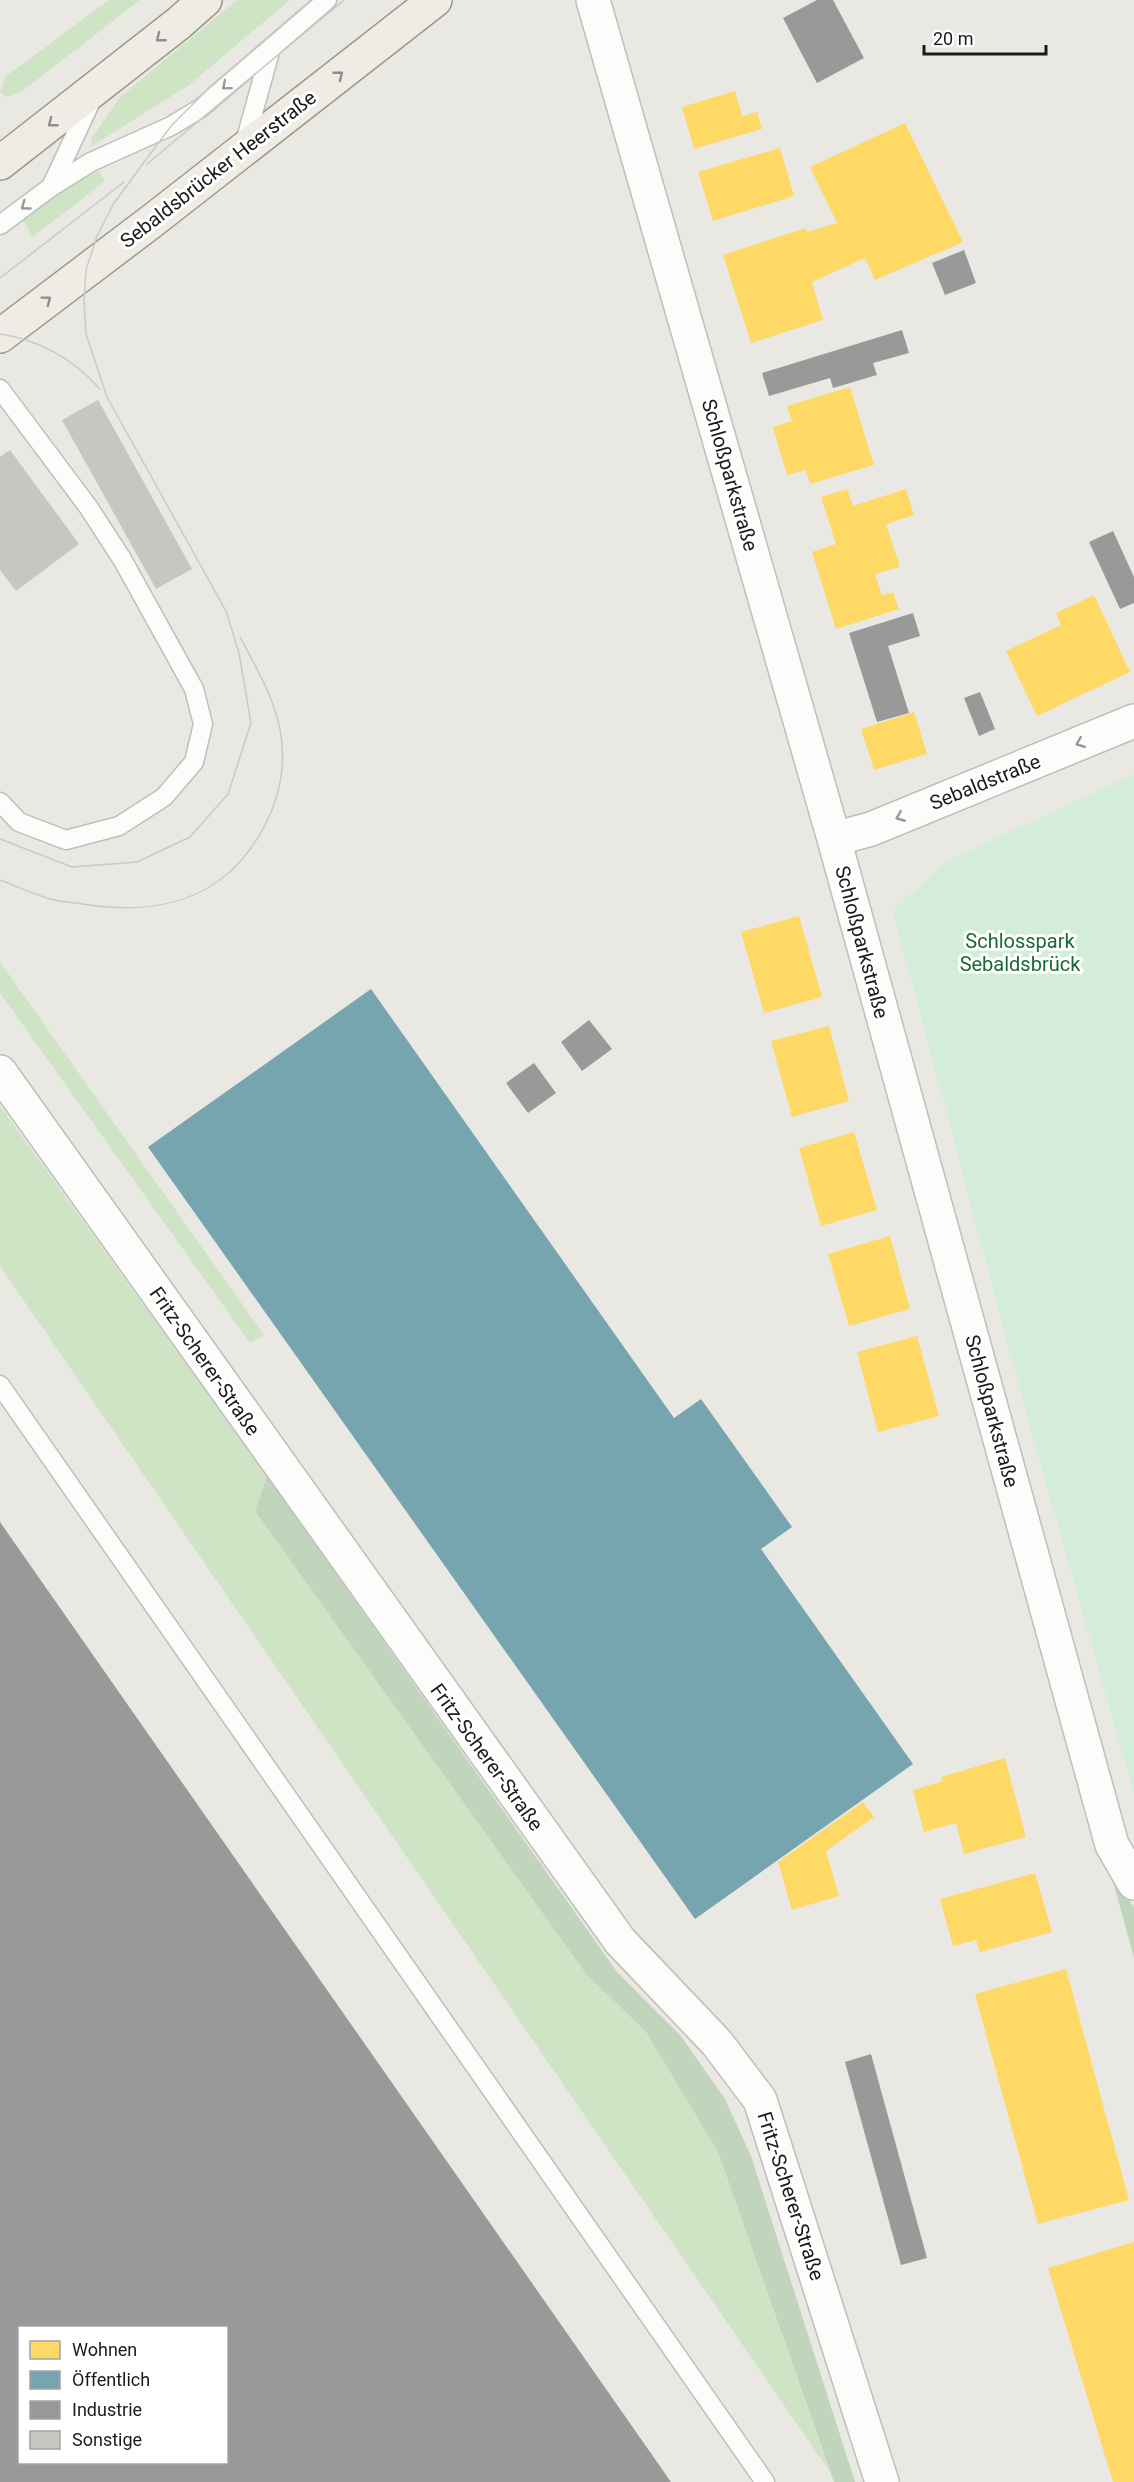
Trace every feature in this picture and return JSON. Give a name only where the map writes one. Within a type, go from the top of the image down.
[{"type":"main road","points":[[0,164],[205,0]]},
{"type":"main road","name":"Sebaldsbrücker Heerstraße","points":[[0,336],[435,0]]},
{"type":"street","name":"Schloßparkstraße","points":[[593,0],[834,839],[1112,1845],[1134,1883]]},
{"type":"street","name":"Sebaldstraße","points":[[834,839],[871,829],[1134,720]]},
{"type":"street","name":"Fritz-Scherer-Straße","points":[[0,1072],[620,1941],[717,2043],[760,2100],[882,2482]]},
{"type":"lane","points":[[0,225],[51,187],[92,162],[171,126],[201,108],[327,0]]},
{"type":"lane","points":[[243,150],[271,48]]},
{"type":"lane","points":[[51,187],[98,87]]},
{"type":"lane","points":[[0,389],[89,508],[122,559],[194,689],[202,724],[194,762],[164,797],[119,826],[66,840],[19,822],[0,802]]},
{"type":"lane","points":[[0,1385],[765,2482]]},
{"type":"green space","points":[[109,0],[140,0],[21,92],[7,97],[0,92],[5,77]]},
{"type":"green space","points":[[237,0],[290,0],[189,85],[92,146],[91,139],[120,97]]},
{"type":"green space","points":[[99,171],[105,181],[33,237],[23,221],[70,185]]},
{"type":"green space","name":"Schlosspark Sebaldsbrück","points":[[1134,774],[1134,1794],[1024,1406],[893,911],[943,863]]},
{"type":"green space","points":[[0,962],[264,1335],[250,1343],[0,993]]},
{"type":"green space","points":[[0,1106],[267,1476],[255,1511],[586,1974],[646,2032],[718,2152],[830,2472],[0,1266]]},
{"type":"green space","points":[[267,1476],[617,1972],[681,2036],[725,2099],[751,2156],[855,2482],[834,2482],[718,2152],[646,2032],[586,1974],[255,1511]]},
{"type":"green space","points":[[1113,1881],[1134,1907],[1134,1958]]},
{"type":"building: Wohnen","points":[[735,91],[742,116],[757,112],[762,129],[694,149],[682,107]]},
{"type":"building: Wohnen","points":[[905,123],[963,242],[875,280],[865,258],[812,282],[823,320],[751,343],[723,255],[806,228],[807,232],[837,223],[810,167]]},
{"type":"building: Wohnen","points":[[780,148],[794,196],[713,221],[698,172]]},
{"type":"building: Wohnen","points":[[850,387],[874,465],[810,484],[806,470],[787,475],[773,427],[792,421],[787,406]]},
{"type":"building: Wohnen","points":[[847,489],[853,506],[906,489],[914,515],[886,524],[900,567],[875,574],[882,595],[893,592],[899,609],[836,629],[812,552],[836,544],[821,497]]},
{"type":"building: Wohnen","points":[[1094,595],[1130,672],[1037,716],[1006,651],[1061,625],[1056,613]]},
{"type":"building: Wohnen","points":[[914,712],[927,754],[874,770],[861,729]]},
{"type":"building: Wohnen","points":[[799,916],[822,997],[764,1013],[741,932]]},
{"type":"building: Wohnen","points":[[829,1026],[849,1101],[792,1117],[771,1041]]},
{"type":"building: Wohnen","points":[[854,1132],[877,1210],[821,1226],[799,1148]]},
{"type":"building: Wohnen","points":[[890,1236],[910,1309],[849,1326],[828,1254]]},
{"type":"building: Wohnen","points":[[917,1336],[939,1416],[878,1432],[857,1352]]},
{"type":"building: Wohnen","points":[[1005,1758],[1026,1837],[964,1854],[956,1823],[924,1832],[913,1790],[943,1781],[941,1777]]},
{"type":"building: Wohnen","points":[[863,1802],[874,1817],[826,1851],[839,1896],[792,1910],[778,1862]]},
{"type":"building: Wohnen","points":[[1035,1873],[1052,1932],[980,1952],[976,1940],[953,1946],[940,1899]]},
{"type":"building: Wohnen","points":[[1066,1969],[1129,2200],[1038,2224],[975,1994]]},
{"type":"building: Wohnen","points":[[1134,2242],[1134,2482],[1113,2482],[1048,2268]]},
{"type":"building: Öffentlich","points":[[371,989],[674,1418],[701,1399],[792,1527],[761,1549],[913,1764],[695,1919],[148,1147]]},
{"type":"building: Industrie","points":[[817,0],[833,0],[864,58],[817,83],[783,18]]},
{"type":"building: Industrie","points":[[964,250],[976,283],[945,295],[932,263]]},
{"type":"building: Industrie","points":[[902,330],[909,353],[873,363],[877,375],[833,388],[830,378],[769,396],[762,373]]},
{"type":"building: Industrie","points":[[1113,531],[1134,577],[1134,603],[1120,609],[1089,542]]},
{"type":"building: Industrie","points":[[913,613],[920,636],[888,646],[909,713],[877,722],[849,633]]},
{"type":"building: Industrie","points":[[980,692],[995,729],[979,736],[964,698]]},
{"type":"building: Industrie","points":[[589,1020],[612,1049],[582,1071],[561,1042]]},
{"type":"building: Industrie","points":[[534,1063],[556,1093],[528,1113],[506,1083]]},
{"type":"building: Industrie","points":[[0,1522],[671,2482],[0,2482]]},
{"type":"building: Industrie","points":[[871,2054],[927,2258],[901,2265],[845,2062]]},
{"type":"building: Sonstige","points":[[98,400],[192,569],[156,589],[62,420]]},
{"type":"building: Sonstige","points":[[10,450],[79,544],[16,591],[0,570],[0,457]]},
{"type":"tram line","points":[[0,839],[72,867],[137,862],[190,837],[228,794],[251,723],[239,653],[226,611],[107,397],[86,334],[84,302],[86,270],[97,236],[114,203],[171,126],[211,86],[311,0]]},
{"type":"tram line","points":[[147,164],[344,0]]},
{"type":"tram line","points":[[0,278],[124,182]]},
{"type":"tram line","points":[[0,334],[29,341],[55,352],[90,378],[100,389]]},
{"type":"tram line","points":[[0,880],[56,900],[136,908],[184,899],[206,889],[226,875],[244,857],[267,822],[277,797],[282,770],[282,743],[273,705],[240,637]]}]
